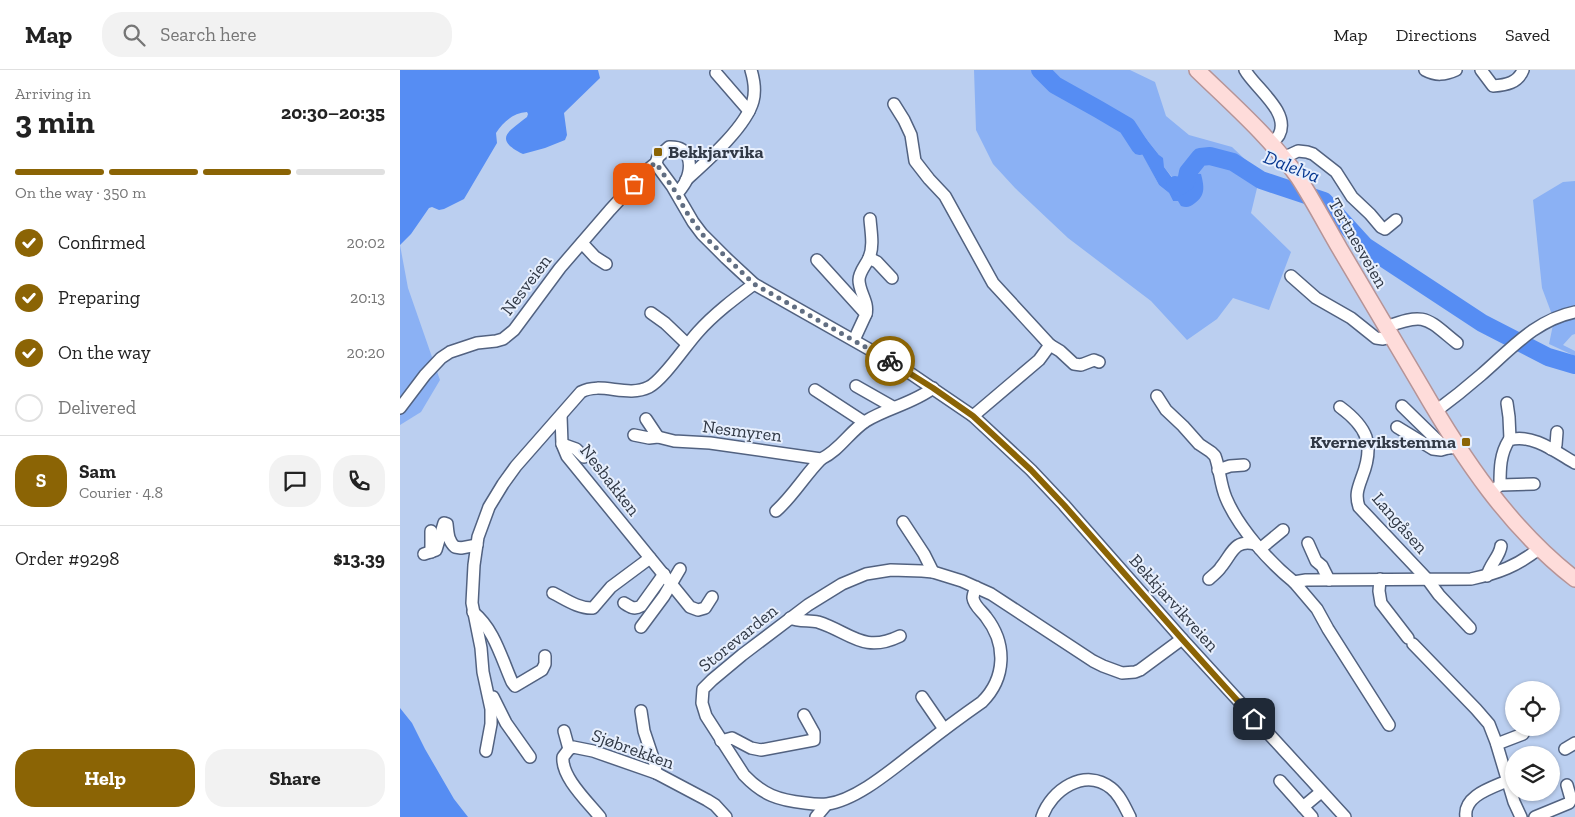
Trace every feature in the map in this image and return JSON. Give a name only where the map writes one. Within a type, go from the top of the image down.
[{"type":"main road","name":"Tertnesveien","points":[[1197,70],[1272,144],[1298,178],[1436,411],[1453,447],[1495,489],[1519,526],[1540,548],[1575,579]]},
{"type":"street","points":[[677,194],[686,180],[730,136],[749,111],[755,89],[751,70]]},
{"type":"street","points":[[1244,70],[1272,102],[1280,119],[1282,128],[1279,136],[1272,144]]},
{"type":"street","points":[[1425,70],[1435,74],[1443,74],[1456,70]]},
{"type":"street","points":[[1481,70],[1494,86],[1505,85],[1515,81],[1520,77],[1523,70]]},
{"type":"street","points":[[716,73],[749,111]]},
{"type":"street","points":[[894,104],[911,135],[915,161],[945,196],[993,283],[1050,345],[1060,351],[1074,364],[1081,365],[1094,360],[1100,362]]},
{"type":"street","points":[[656,163],[658,157],[668,147],[680,148],[686,152],[689,159],[686,180]]},
{"type":"street","points":[[1283,158],[1298,151],[1313,154],[1336,172],[1352,197],[1381,227],[1385,229],[1396,220]]},
{"type":"street","name":"Bekkjarvikveien","points":[[656,163],[702,234],[754,284],[854,340],[933,388],[973,416],[1031,470],[1345,817]]},
{"type":"street","name":"Nesveien","points":[[400,408],[425,375],[441,358],[450,352],[477,343],[496,342],[514,330],[549,282],[582,243],[640,177],[656,163]]},
{"type":"street","points":[[854,340],[866,314],[867,305],[859,276],[869,258],[872,245],[870,219]]},
{"type":"street","points":[[582,243],[595,257],[606,264]]},
{"type":"street","points":[[869,258],[877,262],[892,278]]},
{"type":"street","points":[[817,260],[866,314]]},
{"type":"street","points":[[1292,276],[1316,298],[1337,309],[1376,338],[1383,339],[1389,332],[1411,318],[1425,319],[1457,343]]},
{"type":"street","points":[[486,751],[492,716],[473,612],[472,581],[476,545],[489,506],[516,466],[575,397],[585,389],[633,390],[649,387],[663,374],[711,318],[754,284]]},
{"type":"street","points":[[1436,411],[1474,381],[1525,335],[1544,322],[1575,312]]},
{"type":"street","points":[[651,313],[665,323],[687,344]]},
{"type":"street","points":[[973,416],[1039,360],[1050,345]]},
{"type":"street","points":[[856,386],[893,407]]},
{"type":"street","points":[[776,511],[786,502],[821,459],[838,449],[864,422],[933,388]]},
{"type":"street","points":[[815,390],[864,422]]},
{"type":"street","points":[[1158,396],[1166,410],[1199,444],[1214,456],[1229,506],[1258,546],[1294,582],[1317,609],[1389,725]]},
{"type":"street","points":[[1507,403],[1510,417],[1510,439],[1503,449],[1495,489],[1534,484]]},
{"type":"street","name":"Tertnesveien","points":[[1402,406],[1441,444],[1453,447]]},
{"type":"street","name":"Langåsen","points":[[1340,407],[1355,419],[1368,442],[1368,463],[1356,495],[1359,507],[1470,628]]},
{"type":"street","name":"Nesbakken","points":[[560,416],[562,444],[567,456],[650,558],[694,610],[705,608],[712,597]]},
{"type":"street","points":[[646,419],[658,437]]},
{"type":"street","points":[[1397,427],[1433,449],[1441,450],[1453,447]]},
{"type":"street","points":[[1551,449],[1556,445],[1557,432]]},
{"type":"street","name":"Nesmyren","points":[[634,435],[649,438],[658,437],[674,441],[694,437],[710,443],[821,459]]},
{"type":"street","points":[[1510,439],[1518,437],[1530,439],[1575,463]]},
{"type":"street","points":[[562,444],[576,449],[584,457]]},
{"type":"street","points":[[1218,470],[1230,466],[1244,465]]},
{"type":"street","points":[[903,522],[924,554],[933,572]]},
{"type":"street","points":[[431,531],[427,553],[435,551],[437,548],[444,523],[447,524],[448,536],[455,547],[461,548],[476,545]]},
{"type":"street","points":[[1258,546],[1283,530]]},
{"type":"street","points":[[1209,579],[1220,569],[1232,550],[1239,544],[1249,542],[1258,546]]},
{"type":"street","points":[[1308,543],[1316,561],[1322,566],[1329,580]]},
{"type":"street","points":[[1487,576],[1501,546]]},
{"type":"street","name":"Langåsen","points":[[1294,582],[1306,580],[1471,579],[1487,576],[1511,567],[1523,561],[1540,548]]},
{"type":"street","points":[[553,593],[578,605],[593,608],[611,587],[650,558]]},
{"type":"street","points":[[624,603],[632,608],[641,606],[667,578],[680,569]]},
{"type":"street","name":"Storevarden","points":[[976,586],[974,601],[994,628],[1001,647],[1000,670],[996,685],[988,696],[944,730],[864,789],[848,797],[826,805],[783,800],[767,794],[744,775],[706,716],[701,698],[703,689],[726,667],[829,591],[857,576],[876,572],[892,570],[933,572],[976,586],[1012,607],[1093,661],[1113,670],[1129,673],[1140,670],[1182,639]]},
{"type":"street","points":[[641,627],[664,596],[667,578]]},
{"type":"street","points":[[1380,579],[1381,603],[1410,641],[1484,717],[1497,744],[1505,774]]},
{"type":"street","points":[[473,612],[484,621],[490,630],[515,686],[542,670],[545,664],[544,656]]},
{"type":"street","points":[[790,618],[819,623],[852,638],[872,644],[888,642],[900,636]]},
{"type":"street","points":[[487,686],[506,723],[530,757]]},
{"type":"street","points":[[922,697],[944,730]]},
{"type":"street","points":[[641,711],[644,731],[655,764],[656,773]]},
{"type":"street","points":[[722,741],[732,738],[751,748],[761,750],[814,740],[814,733],[804,715]]},
{"type":"street","points":[[564,731],[569,749]]},
{"type":"street","points":[[1497,744],[1518,736]]},
{"type":"street","name":"Sjøbrekken","points":[[600,817],[576,787],[564,768],[563,756],[569,749],[584,748],[656,773],[715,805],[726,817]]},
{"type":"street","points":[[1042,817],[1048,802],[1060,790],[1069,785],[1087,780],[1102,782],[1115,791],[1130,817]]},
{"type":"street","points":[[1280,781],[1312,817]]},
{"type":"street","points":[[1466,817],[1468,802],[1505,782]]},
{"type":"street","points":[[1535,817],[1569,803],[1571,798],[1567,785]]},
{"type":"street","points":[[1303,807],[1321,792]]},
{"type":"street","points":[[1514,801],[1521,817]]},
{"type":"street","points":[[816,817],[826,805]]},
{"type":"shaded area","points":[[400,70],[598,70],[600,78],[564,113],[567,135],[565,140],[523,154],[514,149],[506,140],[509,131],[527,117],[527,112],[517,114],[505,122],[496,133],[497,143],[464,199],[444,209],[429,208],[411,234],[400,245]]},
{"type":"shaded area","points":[[974,70],[1130,70],[1155,82],[1166,116],[1189,135],[1232,147],[1251,165],[1258,184],[1251,213],[1291,252],[1269,310],[1233,298],[1217,319],[1187,340],[1151,301],[1068,238],[1015,188],[993,164],[976,130]],"holes":[[[1140,131],[1159,155],[1164,167],[1177,183],[1181,182],[1188,172],[1199,173],[1173,201],[1169,193],[1159,185],[1141,151],[1124,132]]]},
{"type":"shaded area","points":[[1131,124],[1140,131],[1163,158],[1164,167],[1176,183],[1181,182],[1188,172],[1201,174],[1203,193],[1199,200],[1188,207],[1181,206],[1178,201],[1173,201],[1169,193],[1159,185],[1141,152],[1124,132],[1127,126]]},
{"type":"shaded area","points":[[1575,181],[1575,334],[1563,345],[1575,351],[1575,356],[1549,344],[1554,320],[1542,288],[1533,200],[1563,182]]},
{"type":"shaded area","points":[[400,245],[408,288],[440,380],[421,412],[400,425]]},
{"type":"shaded area","points":[[400,708],[412,723],[454,799],[468,817],[400,817]]},
{"type":"waterway","name":"Dalelva","points":[[1040,70],[1055,85],[1127,126],[1140,146]]},
{"type":"waterway","name":"Dalelva","points":[[1175,185],[1178,187],[1186,182],[1188,172],[1200,157],[1210,156],[1233,162],[1261,180],[1324,201],[1365,246],[1482,323],[1548,357],[1575,365]]},
{"type":"way so far","points":[[634,184],[656,163],[702,234],[742,274],[754,284],[890,361]]},
{"type":"place","name":"Bekkjarvika","points":[[658,152]]},
{"type":"place","name":"Kvernevikstemma","points":[[1466,442]]},
{"type":"route","points":[[890,361],[973,416],[1031,470],[1254,719]]}]
